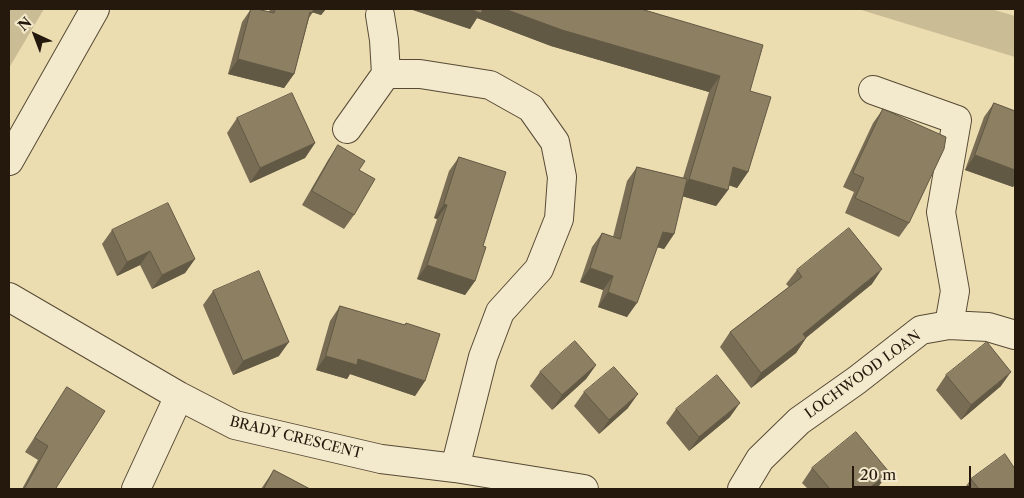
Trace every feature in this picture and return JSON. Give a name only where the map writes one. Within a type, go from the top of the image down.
[{"type":"street","points":[[9,161],[95,9]]},
{"type":"street","points":[[347,129],[386,74],[380,15]]},
{"type":"street","points":[[386,74],[420,74],[490,85],[530,108],[555,142],[562,177],[559,219],[538,269],[500,312],[483,357],[456,468]]},
{"type":"street","points":[[873,90],[957,120],[941,212],[955,291],[949,325]]},
{"type":"street","name":"BRADY CRESCENT","points":[[9,297],[179,396],[236,425],[381,459],[456,468],[584,489]]},
{"type":"street","name":"LOCHWOOD LOAN","points":[[742,489],[760,459],[799,421],[857,380],[921,330],[949,325],[988,327],[1015,335]]},
{"type":"street","points":[[136,489],[179,396]]},
{"type":"shaded area","points":[[9,9],[44,9],[9,68]]},
{"type":"shaded area","points":[[858,9],[991,9],[1015,16],[1015,57]]},
{"type":"building","points":[[251,9],[274,13],[275,9],[314,9],[312,13],[310,12],[294,74],[238,59]]},
{"type":"building","points":[[470,9],[483,9],[481,13]]},
{"type":"building","points":[[505,9],[641,9],[763,45],[750,91],[771,97],[748,172],[733,167],[728,190],[689,179],[720,76],[562,30]]},
{"type":"building","points":[[292,93],[315,143],[260,168],[237,118]]},
{"type":"building","points":[[994,103],[1015,111],[1015,170],[975,155]]},
{"type":"building","points":[[883,109],[946,137],[944,149],[909,223],[855,198],[864,178],[853,173]]},
{"type":"building","points":[[338,145],[365,161],[359,170],[375,179],[354,215],[312,191]]},
{"type":"building","points":[[459,157],[506,172],[483,246],[486,247],[475,281],[427,265],[447,205],[444,204]]},
{"type":"building","points":[[637,167],[687,179],[674,234],[663,232],[637,303],[608,292],[613,276],[590,268],[602,233],[620,239]]},
{"type":"building","points":[[168,203],[195,259],[162,275],[150,251],[127,262],[112,230]]},
{"type":"building","points":[[849,228],[882,269],[803,334],[806,338],[761,373],[730,332],[802,277],[797,270]]},
{"type":"building","points":[[259,271],[289,342],[243,361],[213,291]]},
{"type":"building","points":[[340,306],[440,334],[425,381],[358,359],[357,365],[326,356]]},
{"type":"building","points":[[575,341],[596,365],[562,395],[540,372]]},
{"type":"building","points":[[987,342],[1011,372],[971,405],[946,375]]},
{"type":"building","points":[[614,367],[638,394],[609,420],[584,392]]},
{"type":"building","points":[[717,375],[740,403],[699,437],[676,409]]},
{"type":"building","points":[[67,387],[105,411],[56,488],[59,489],[24,489],[48,446],[35,438]]},
{"type":"building","points":[[856,432],[889,472],[868,489],[830,489],[812,468]]},
{"type":"building","points":[[1005,454],[1015,469],[1015,489],[979,489],[971,479]]},
{"type":"building","points":[[274,470],[310,489],[264,489]]}]
